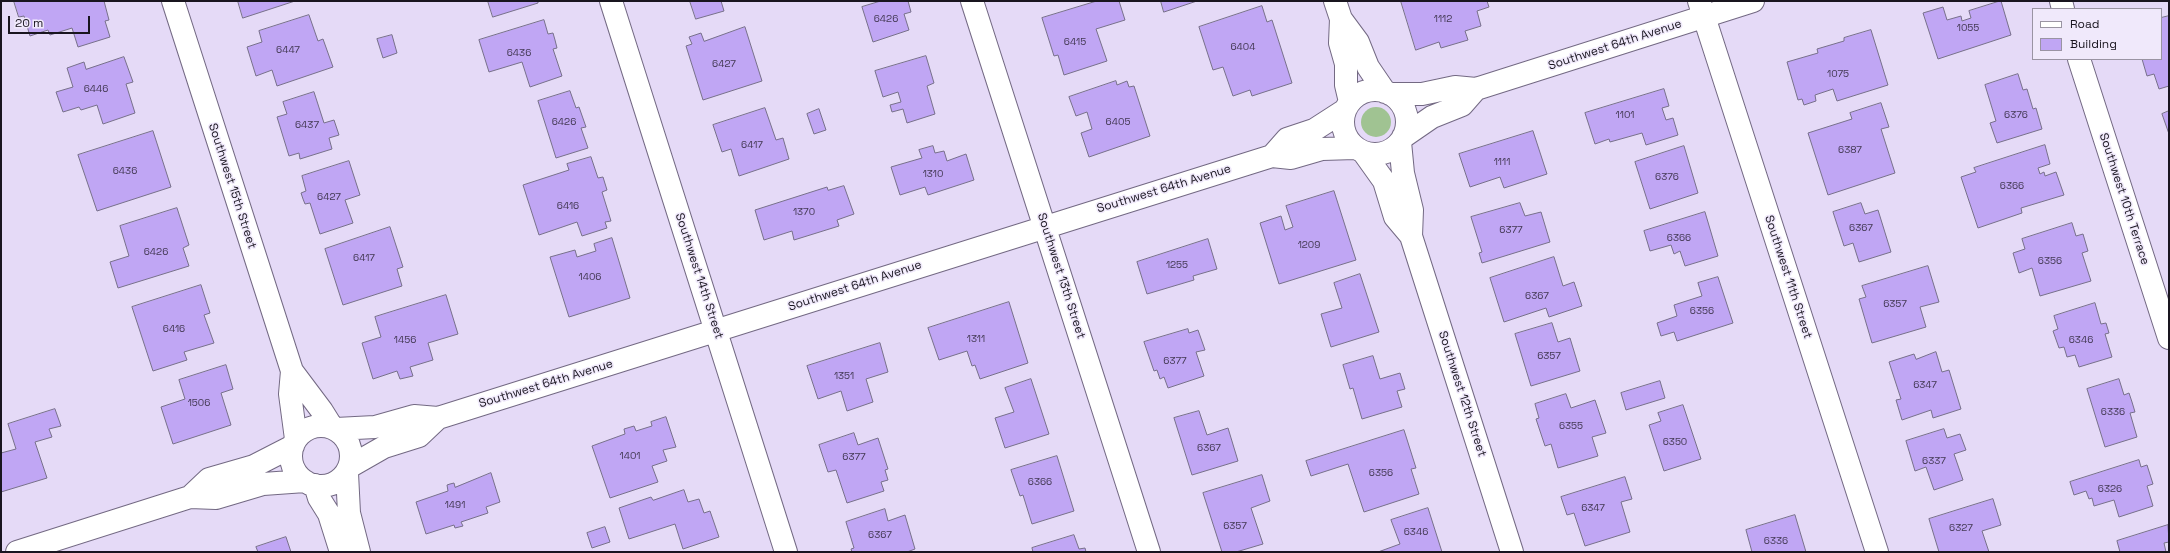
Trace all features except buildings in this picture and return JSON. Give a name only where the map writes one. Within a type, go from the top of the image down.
[{"type":"street","name":"Southwest 15th Street","points":[[173,1],[292,371],[334,428]]},
{"type":"street","name":"Southwest 14th Street","points":[[610,1],[786,552]]},
{"type":"street","name":"Southwest 13th Street","points":[[972,1],[1149,552]]},
{"type":"street","name":"Southwest 64th Avenue","points":[[1387,93],[1422,94],[1455,86],[1476,89],[1701,9],[1753,1]]},
{"type":"street","name":"Southwest 11th Street","points":[[1701,9],[1877,552]]},
{"type":"street","points":[[1338,10],[1358,42],[1368,67],[1387,93],[1400,102],[1406,113],[1407,125],[1402,139]]},
{"type":"street","points":[[1338,10],[1340,43],[1346,64],[1348,106],[1344,130],[1348,140],[1360,150],[1375,154],[1385,153],[1432,117],[1462,105],[1476,89]]},
{"type":"street","name":"Southwest 10th Terrace","points":[[2079,60],[2169,338]]},
{"type":"street","points":[[1272,156],[1287,139],[1314,130],[1348,106],[1357,95],[1367,91],[1387,93]]},
{"type":"street","name":"Southwest 12th Street","points":[[1402,139],[1403,173],[1412,210],[1411,236],[1512,552]]},
{"type":"street","name":"Southwest 64th Avenue","points":[[334,428],[375,426],[414,416],[438,418],[1045,226],[1272,156],[1291,158],[1322,149],[1360,150]]},
{"type":"street","name":"Southwest 12th Street","points":[[1360,150],[1384,181],[1395,217],[1411,236]]},
{"type":"street","name":"Southwest 15th Street","points":[[292,371],[290,394],[294,443]]},
{"type":"street","name":"Southwest 64th Avenue","points":[[348,470],[384,447],[419,436],[438,418]]},
{"type":"street","points":[[190,497],[209,479],[254,466],[294,443],[303,432],[314,426],[334,428],[344,436],[350,447],[351,461],[348,470],[349,513],[359,552]]},
{"type":"street","points":[[294,443],[291,457],[292,465],[299,477],[310,483],[329,514],[341,552]]},
{"type":"street","points":[[17,552],[190,497],[216,498],[263,484],[332,484],[348,470]]},
{"type":"green space","points":[[1376,107],[1387,111],[1391,122],[1387,133],[1376,137],[1365,133],[1361,122],[1365,111]]}]
